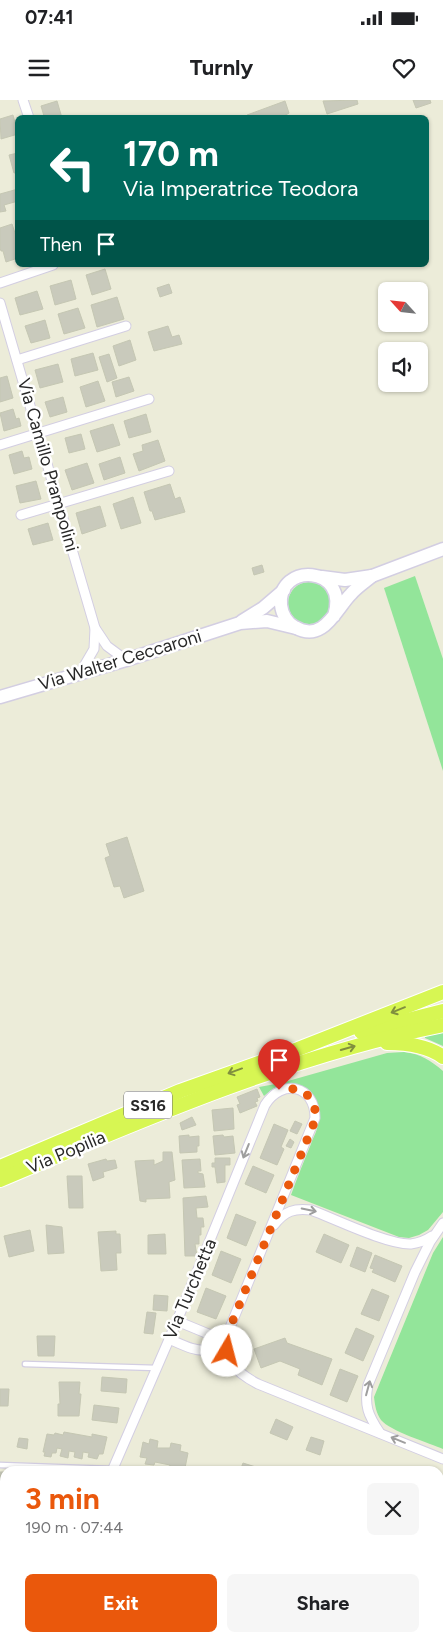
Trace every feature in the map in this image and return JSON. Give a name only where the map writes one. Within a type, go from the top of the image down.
[{"type":"main road","points":[[300,1056],[443,992]]},
{"type":"main road","name":"SS16","points":[[300,1056],[443,1011]]},
{"type":"main road","name":"SS16","points":[[300,1056],[368,1043],[443,1025]]},
{"type":"main road","points":[[368,1043],[397,1043],[421,1047],[436,1052],[443,1057]]},
{"type":"main road","name":"Via Popilia","points":[[0,1167],[180,1091],[300,1056]]},
{"type":"main road","name":"Via Popilia","points":[[0,1180],[300,1056]]},
{"type":"street","points":[[23,100],[28,115]]},
{"type":"street","points":[[0,283],[47,267]]},
{"type":"street","name":"Via Camillo Prampolini","points":[[0,303],[95,628],[107,646],[126,660]]},
{"type":"street","points":[[17,360],[126,326]]},
{"type":"street","points":[[0,445],[148,399]]},
{"type":"street","points":[[21,515],[169,471]]},
{"type":"street","points":[[372,576],[443,549]]},
{"type":"street","name":"Via Walter Ceccaroni","points":[[240,623],[263,608],[284,590],[289,583],[304,575],[346,580],[372,576]]},
{"type":"street","name":"Via Walter Ceccaroni","points":[[0,697],[126,660],[240,623],[267,621],[304,631],[313,631],[329,623],[351,594],[372,576]]},
{"type":"street","points":[[322,577],[334,590],[337,598],[334,616]]},
{"type":"street","points":[[284,590],[281,598],[281,607],[289,623],[296,628]]},
{"type":"street","name":"Via Camillo Prampolini","points":[[80,672],[94,649],[95,628]]},
{"type":"street","name":"Via Turchetta","points":[[114,1466],[177,1321],[265,1106],[271,1096],[279,1090],[296,1089],[306,1094],[311,1100],[316,1118],[270,1232]]},
{"type":"street","points":[[435,1235],[425,1241],[411,1244],[392,1242],[311,1210],[299,1209],[290,1211],[280,1218],[270,1232],[226,1341],[229,1359],[242,1376],[443,1459]]},
{"type":"street","points":[[380,1433],[370,1418],[367,1407],[368,1385],[415,1272],[443,1223]]},
{"type":"street","points":[[177,1321],[226,1341]]},
{"type":"street","points":[[169,1339],[199,1351],[209,1350],[226,1341]]},
{"type":"lane","points":[[25,1364],[156,1368]]},
{"type":"lane","points":[[0,1465],[22,1466]]},
{"type":"green space","points":[[415,576],[443,659],[443,771],[384,588]]},
{"type":"green space","points":[[309,582],[324,588],[330,603],[324,618],[309,624],[294,618],[288,603],[294,588]]},
{"type":"green space","points":[[443,1032],[443,1046],[425,1038],[425,1036]]},
{"type":"green space","points":[[404,1052],[425,1058],[443,1071],[443,1212],[428,1230],[409,1238],[399,1237],[291,1195],[317,1128],[317,1105],[309,1090],[298,1085],[288,1084],[280,1086],[264,1096],[259,1087],[281,1083],[387,1053]]},
{"type":"green space","points":[[443,1237],[443,1449],[386,1424],[378,1415],[374,1397],[433,1253]]},
{"type":"building","points":[[357,100],[358,104],[327,114],[323,101]]},
{"type":"building","points":[[413,100],[430,100],[431,103],[416,108]]},
{"type":"building","points":[[57,101],[61,115],[44,115],[41,106]]},
{"type":"building","points":[[285,101],[289,113],[286,115],[247,115]]},
{"type":"building","points":[[13,115],[15,135],[1,139],[0,119]]},
{"type":"building","points":[[15,154],[15,173],[14,173],[9,155]]},
{"type":"building","points":[[15,190],[15,202],[4,205],[6,211],[0,212],[0,194]]},
{"type":"building","points":[[12,224],[15,233],[15,259],[6,262],[3,251],[0,248],[0,228]]},
{"type":"building","points":[[105,269],[111,289],[92,295],[86,275]]},
{"type":"building","points":[[71,280],[76,299],[55,305],[50,286]]},
{"type":"building","points":[[169,284],[172,293],[160,297],[157,288]]},
{"type":"building","points":[[37,291],[43,309],[20,315],[15,298]]},
{"type":"building","points":[[117,297],[124,319],[97,327],[91,305]]},
{"type":"building","points":[[78,308],[85,328],[64,334],[58,314]]},
{"type":"building","points":[[45,320],[50,338],[31,343],[25,326]]},
{"type":"building","points":[[168,326],[172,337],[179,335],[182,344],[154,351],[148,332]]},
{"type":"building","points":[[130,340],[136,360],[119,366],[113,346]]},
{"type":"building","points":[[93,353],[98,370],[75,376],[71,359]]},
{"type":"building","points":[[109,354],[117,378],[107,382],[99,357]]},
{"type":"building","points":[[58,364],[63,382],[40,388],[35,370]]},
{"type":"building","points":[[7,376],[13,398],[0,402],[0,378]]},
{"type":"building","points":[[129,377],[134,391],[116,397],[112,382]]},
{"type":"building","points":[[98,381],[105,401],[86,407],[80,387]]},
{"type":"building","points":[[63,397],[67,412],[50,417],[45,402]]},
{"type":"building","points":[[13,409],[16,419],[19,418],[21,426],[4,431],[0,413]]},
{"type":"building","points":[[146,414],[151,432],[129,438],[124,421]]},
{"type":"building","points":[[113,424],[120,445],[97,452],[90,431]]},
{"type":"building","points":[[81,434],[85,449],[69,453],[65,438]]},
{"type":"building","points":[[158,440],[165,461],[139,471],[133,454],[143,451],[142,445]]},
{"type":"building","points":[[22,451],[24,458],[29,457],[32,469],[14,474],[9,455]]},
{"type":"building","points":[[120,457],[125,473],[104,480],[99,464]]},
{"type":"building","points":[[87,463],[94,483],[72,490],[65,470]]},
{"type":"building","points":[[36,481],[41,499],[20,503],[16,486]]},
{"type":"building","points":[[170,484],[175,499],[180,497],[185,512],[155,520],[144,492]]},
{"type":"building","points":[[133,497],[141,523],[121,529],[113,504]]},
{"type":"building","points":[[100,506],[106,526],[82,534],[76,513]]},
{"type":"building","points":[[48,523],[53,540],[33,545],[28,529]]},
{"type":"building","points":[[262,565],[264,572],[254,575],[252,568]]},
{"type":"building","points":[[127,837],[144,891],[124,898],[120,886],[114,887],[105,858],[110,856],[106,844]]},
{"type":"building","points":[[257,1089],[260,1097],[255,1102],[257,1106],[240,1113],[237,1105],[240,1104],[237,1097]]},
{"type":"building","points":[[233,1108],[234,1129],[214,1131],[212,1110]]},
{"type":"building","points":[[192,1117],[196,1125],[182,1130],[180,1123]]},
{"type":"building","points":[[295,1121],[302,1124],[297,1134],[290,1131]]},
{"type":"building","points":[[274,1124],[288,1130],[281,1147],[284,1149],[277,1165],[260,1158]]},
{"type":"building","points":[[189,1135],[189,1137],[199,1136],[197,1152],[180,1153],[179,1136]]},
{"type":"building","points":[[223,1135],[224,1137],[233,1136],[235,1153],[215,1155],[213,1136]]},
{"type":"building","points":[[290,1139],[294,1142],[291,1148],[286,1146]]},
{"type":"building","points":[[163,1152],[172,1152],[175,1180],[169,1182],[170,1198],[146,1199],[146,1202],[140,1201],[135,1161],[154,1160],[154,1165],[163,1161]]},
{"type":"building","points":[[215,1158],[230,1158],[230,1165],[225,1165],[225,1182],[217,1183],[215,1167],[212,1167],[212,1163],[215,1163]]},
{"type":"building","points":[[106,1159],[107,1161],[115,1160],[117,1168],[103,1172],[104,1177],[93,1181],[88,1164]]},
{"type":"building","points":[[200,1159],[201,1171],[198,1171],[198,1173],[203,1174],[205,1187],[184,1188],[182,1160]]},
{"type":"building","points":[[253,1166],[274,1175],[266,1193],[245,1184]]},
{"type":"building","points":[[67,1176],[82,1176],[83,1208],[69,1208]]},
{"type":"building","points":[[206,1196],[208,1207],[196,1208],[197,1218],[203,1218],[204,1227],[201,1227],[199,1244],[195,1244],[197,1256],[185,1256],[183,1198]]},
{"type":"building","points":[[236,1214],[256,1222],[246,1246],[227,1238]]},
{"type":"building","points":[[46,1225],[62,1227],[64,1253],[48,1254]]},
{"type":"building","points":[[30,1230],[34,1251],[9,1257],[4,1236]]},
{"type":"building","points":[[116,1231],[116,1234],[120,1234],[121,1253],[116,1253],[117,1270],[101,1271],[98,1232]]},
{"type":"building","points":[[165,1234],[166,1254],[148,1254],[148,1235]]},
{"type":"building","points":[[324,1234],[349,1245],[341,1263],[316,1252]]},
{"type":"building","points":[[357,1247],[372,1253],[365,1272],[350,1266]]},
{"type":"building","points":[[221,1251],[241,1259],[231,1283],[212,1275]]},
{"type":"building","points":[[375,1255],[402,1266],[395,1282],[372,1272],[374,1269],[370,1268]]},
{"type":"building","points":[[206,1288],[226,1296],[216,1319],[197,1312]]},
{"type":"building","points":[[372,1289],[389,1296],[379,1321],[361,1314]]},
{"type":"building","points":[[154,1295],[168,1296],[167,1311],[153,1310]]},
{"type":"building","points":[[147,1312],[156,1313],[153,1334],[144,1333]]},
{"type":"building","points":[[356,1328],[374,1336],[363,1361],[345,1353]]},
{"type":"building","points":[[37,1336],[55,1336],[54,1356],[38,1356]]},
{"type":"building","points":[[285,1338],[287,1343],[332,1359],[322,1385],[298,1375],[300,1369],[280,1361],[261,1368],[254,1349]]},
{"type":"building","points":[[340,1369],[358,1376],[347,1402],[330,1395]]},
{"type":"building","points":[[102,1377],[127,1379],[126,1393],[101,1391]]},
{"type":"building","points":[[59,1382],[80,1382],[79,1416],[58,1416],[58,1404],[60,1404]]},
{"type":"building","points":[[0,1389],[9,1389],[8,1406],[0,1406]]},
{"type":"building","points":[[94,1405],[119,1408],[117,1423],[92,1420]]},
{"type":"building","points":[[276,1419],[293,1427],[287,1440],[270,1433]]},
{"type":"building","points":[[64,1432],[92,1437],[92,1434],[107,1437],[103,1454],[99,1454],[97,1459],[88,1457],[89,1453],[83,1452],[82,1459],[74,1457],[75,1452],[69,1451],[68,1458],[60,1456],[62,1449],[57,1448],[56,1453],[52,1453],[51,1457],[44,1456],[45,1452],[43,1452],[47,1434],[63,1435]]},
{"type":"building","points":[[311,1437],[324,1441],[320,1455],[306,1450]]},
{"type":"building","points":[[19,1438],[28,1439],[27,1449],[17,1447]]},
{"type":"building","points":[[150,1439],[158,1441],[157,1448],[170,1448],[171,1443],[181,1445],[180,1451],[188,1453],[185,1466],[170,1466],[155,1462],[154,1465],[145,1464],[147,1458],[140,1457],[143,1442],[149,1444]]},
{"type":"building","points":[[243,1463],[252,1466],[242,1466]]},
{"type":"route","points":[[227,1351],[226,1344],[229,1330],[316,1118],[315,1109],[306,1094],[296,1089],[279,1090]]}]
